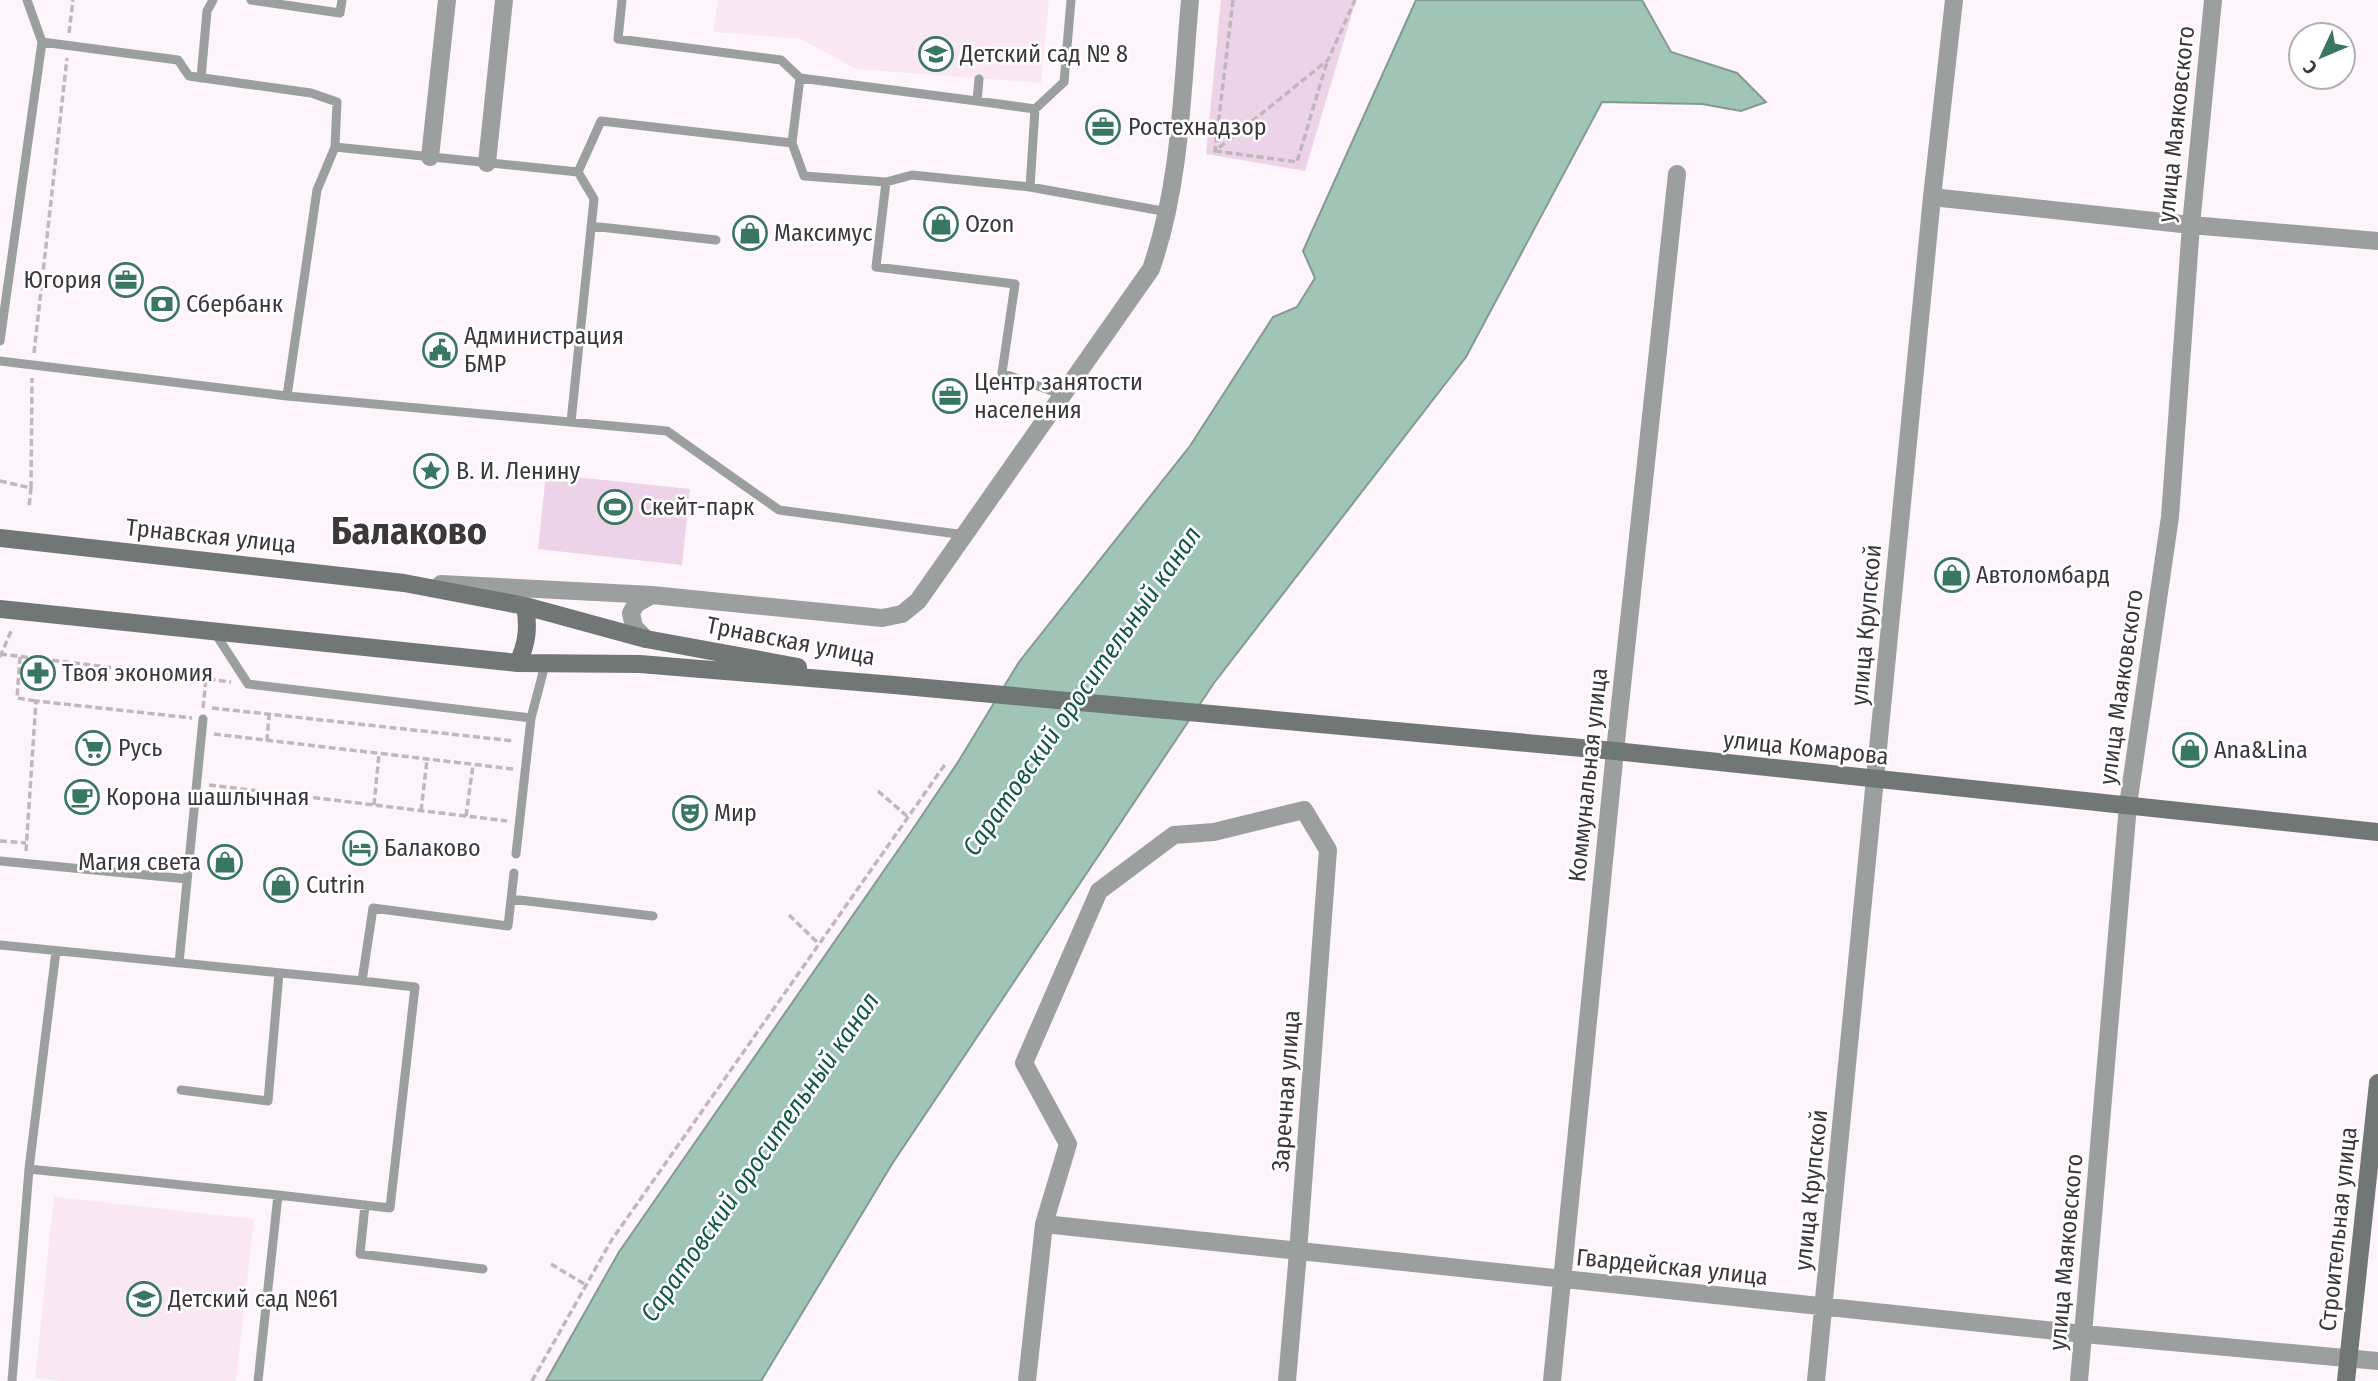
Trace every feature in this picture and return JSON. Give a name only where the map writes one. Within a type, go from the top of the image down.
[{"type":"main road","name":"Трнавская улица","points":[[0,538],[404,583],[525,607],[646,639],[894,685]]},
{"type":"main road","points":[[518,663],[526,644],[529,625],[525,607]]},
{"type":"main road","name":"Трнавская улица","points":[[0,609],[518,663],[640,664],[894,685]]},
{"type":"main road","name":"улица Комарова","points":[[894,685],[1228,718],[1615,751],[2378,832]]},
{"type":"main road","name":"Строительная улица","points":[[2346,1381],[2378,1083]]},
{"type":"street","points":[[430,157],[447,0]]},
{"type":"street","points":[[488,163],[504,0]]},
{"type":"street","points":[[404,583],[652,595],[883,618],[902,614],[918,601],[966,536],[1151,269],[1168,212],[1190,0]]},
{"type":"street","name":"улица Крупской","points":[[1816,1381],[1932,197],[1954,0]]},
{"type":"street","name":"улица Маяковского","points":[[2079,1381],[2128,805],[2170,517],[2191,225],[2213,0]]},
{"type":"street","name":"Коммунальная улица","points":[[1552,1381],[1615,751],[1677,174]]},
{"type":"street","points":[[1932,197],[2191,225],[2378,241]]},
{"type":"street","points":[[646,639],[634,627],[631,613],[636,604],[652,595]]},
{"type":"street","name":"Заречная улица","points":[[1044,1224],[1068,1144],[1024,1063],[1099,891],[1174,835],[1214,832],[1304,810],[1328,850],[1286,1381]]},
{"type":"street","points":[[1027,1381],[1044,1224]]},
{"type":"street","name":"Гвардейская улица","points":[[1044,1224],[2084,1335],[2378,1362]]},
{"type":"lane","points":[[0,341],[42,42],[27,0]]},
{"type":"lane","points":[[201,78],[207,11],[213,0]]},
{"type":"lane","points":[[251,0],[340,13],[341,0]]},
{"type":"lane","points":[[621,0],[618,39],[781,60],[800,78],[1035,109]]},
{"type":"lane","points":[[1030,187],[1035,109],[1064,82],[1071,0]]},
{"type":"lane","points":[[42,42],[178,60],[189,76],[311,93],[337,102],[335,147],[317,190],[287,396]]},
{"type":"lane","points":[[800,78],[792,143],[804,176],[886,182],[912,175],[1030,187],[1168,212]]},
{"type":"lane","points":[[976,102],[979,79]]},
{"type":"lane","points":[[578,172],[601,121],[792,143]]},
{"type":"lane","points":[[335,147],[578,172]]},
{"type":"lane","points":[[571,422],[594,199],[578,172]]},
{"type":"lane","points":[[886,182],[876,267],[1015,284],[1002,373],[1063,395]]},
{"type":"lane","points":[[591,226],[716,240]]},
{"type":"lane","points":[[0,361],[287,396],[667,431],[779,510],[966,536]]},
{"type":"lane","points":[[214,632],[248,684],[531,718]]},
{"type":"lane","points":[[516,854],[531,718],[545,665]]},
{"type":"lane","points":[[179,963],[202,719]]},
{"type":"lane","points":[[0,861],[187,879]]},
{"type":"lane","points":[[362,981],[373,908],[508,926],[514,873]]},
{"type":"lane","points":[[511,899],[653,916]]},
{"type":"lane","points":[[0,945],[415,987],[390,1208],[29,1169]]},
{"type":"lane","points":[[12,1381],[29,1169],[56,951]]},
{"type":"lane","points":[[181,1090],[268,1101],[279,973]]},
{"type":"lane","points":[[258,1381],[278,1195]]},
{"type":"lane","points":[[365,1205],[360,1254],[483,1269]]},
{"type":"path","points":[[29,508],[32,365],[73,0]]},
{"type":"path","points":[[1215,151],[1233,0]]},
{"type":"path","points":[[1215,151],[1297,162],[1328,60],[1353,7],[1353,0]]},
{"type":"path","points":[[1215,151],[1328,60]]},
{"type":"path","points":[[0,481],[31,488]]},
{"type":"path","points":[[12,629],[0,655],[248,684]]},
{"type":"path","points":[[20,656],[17,698],[36,701],[202,719],[206,679]]},
{"type":"path","points":[[25,863],[36,701]]},
{"type":"path","points":[[203,707],[528,742]]},
{"type":"path","points":[[267,740],[269,714]]},
{"type":"path","points":[[201,733],[525,771]]},
{"type":"path","points":[[374,805],[379,754]]},
{"type":"path","points":[[421,811],[427,760]]},
{"type":"path","points":[[532,1381],[611,1241],[946,763]]},
{"type":"path","points":[[466,816],[473,765]]},
{"type":"path","points":[[196,783],[519,823]]},
{"type":"path","points":[[878,791],[908,817]]},
{"type":"path","points":[[0,841],[26,843]]},
{"type":"path","points":[[789,915],[819,944]]},
{"type":"path","points":[[551,1264],[586,1285]]},
{"type":"shaded area","name":"Детский сад № 8","points":[[718,0],[1049,0],[1041,83],[856,69],[801,39],[713,32]]},
{"type":"shaded area","points":[[1221,0],[1356,0],[1305,171],[1206,154]]},
{"type":"shaded area","name":"Скейт-парк","points":[[546,474],[690,489],[682,565],[538,549]]},
{"type":"shaded area","name":"Детский сад №61","points":[[54,1197],[254,1219],[236,1381],[60,1381],[35,1378]]},
{"type":"water","name":"Саратовский оросительный канал","points":[[1416,0],[1642,0],[1671,52],[1737,73],[1766,102],[1741,111],[1702,104],[1602,102],[1466,357],[1214,683],[892,1164],[761,1381],[546,1381],[619,1252],[917,823],[1019,662],[1190,446],[1273,317],[1297,307],[1315,278],[1303,251]]},
{"type":"place","name":"Детский сад № 8","points":[[936,54]]},
{"type":"place","name":"Ростехнадзор","points":[[1103,127]]},
{"type":"place","name":"Ozon","points":[[941,224]]},
{"type":"place","name":"Максимус","points":[[750,233]]},
{"type":"place","name":"Югория","points":[[126,280]]},
{"type":"place","name":"Сбербанк","points":[[162,304]]},
{"type":"place","name":"Администрация БМР","points":[[440,350]]},
{"type":"place","name":"Центр занятости населения","points":[[950,396]]},
{"type":"place","name":"В. И. Ленину","points":[[431,471]]},
{"type":"place","name":"Скейт-парк","points":[[615,507]]},
{"type":"place","name":"Автоломбард","points":[[1952,575]]},
{"type":"place","name":"Твоя экономия","points":[[38,673]]},
{"type":"place","name":"Русь","points":[[93,748]]},
{"type":"place","name":"Ana&Lina","points":[[2190,750]]},
{"type":"place","name":"Корона шашлычная","points":[[82,797]]},
{"type":"place","name":"Мир","points":[[690,813]]},
{"type":"place","name":"Балаково","points":[[360,848]]},
{"type":"place","name":"Магия света","points":[[225,862]]},
{"type":"place","name":"Cutrin","points":[[281,885]]},
{"type":"place","name":"Детский сад №61","points":[[144,1299]]},
{"type":"district","name":"Балаково","points":[[409,531]]}]
